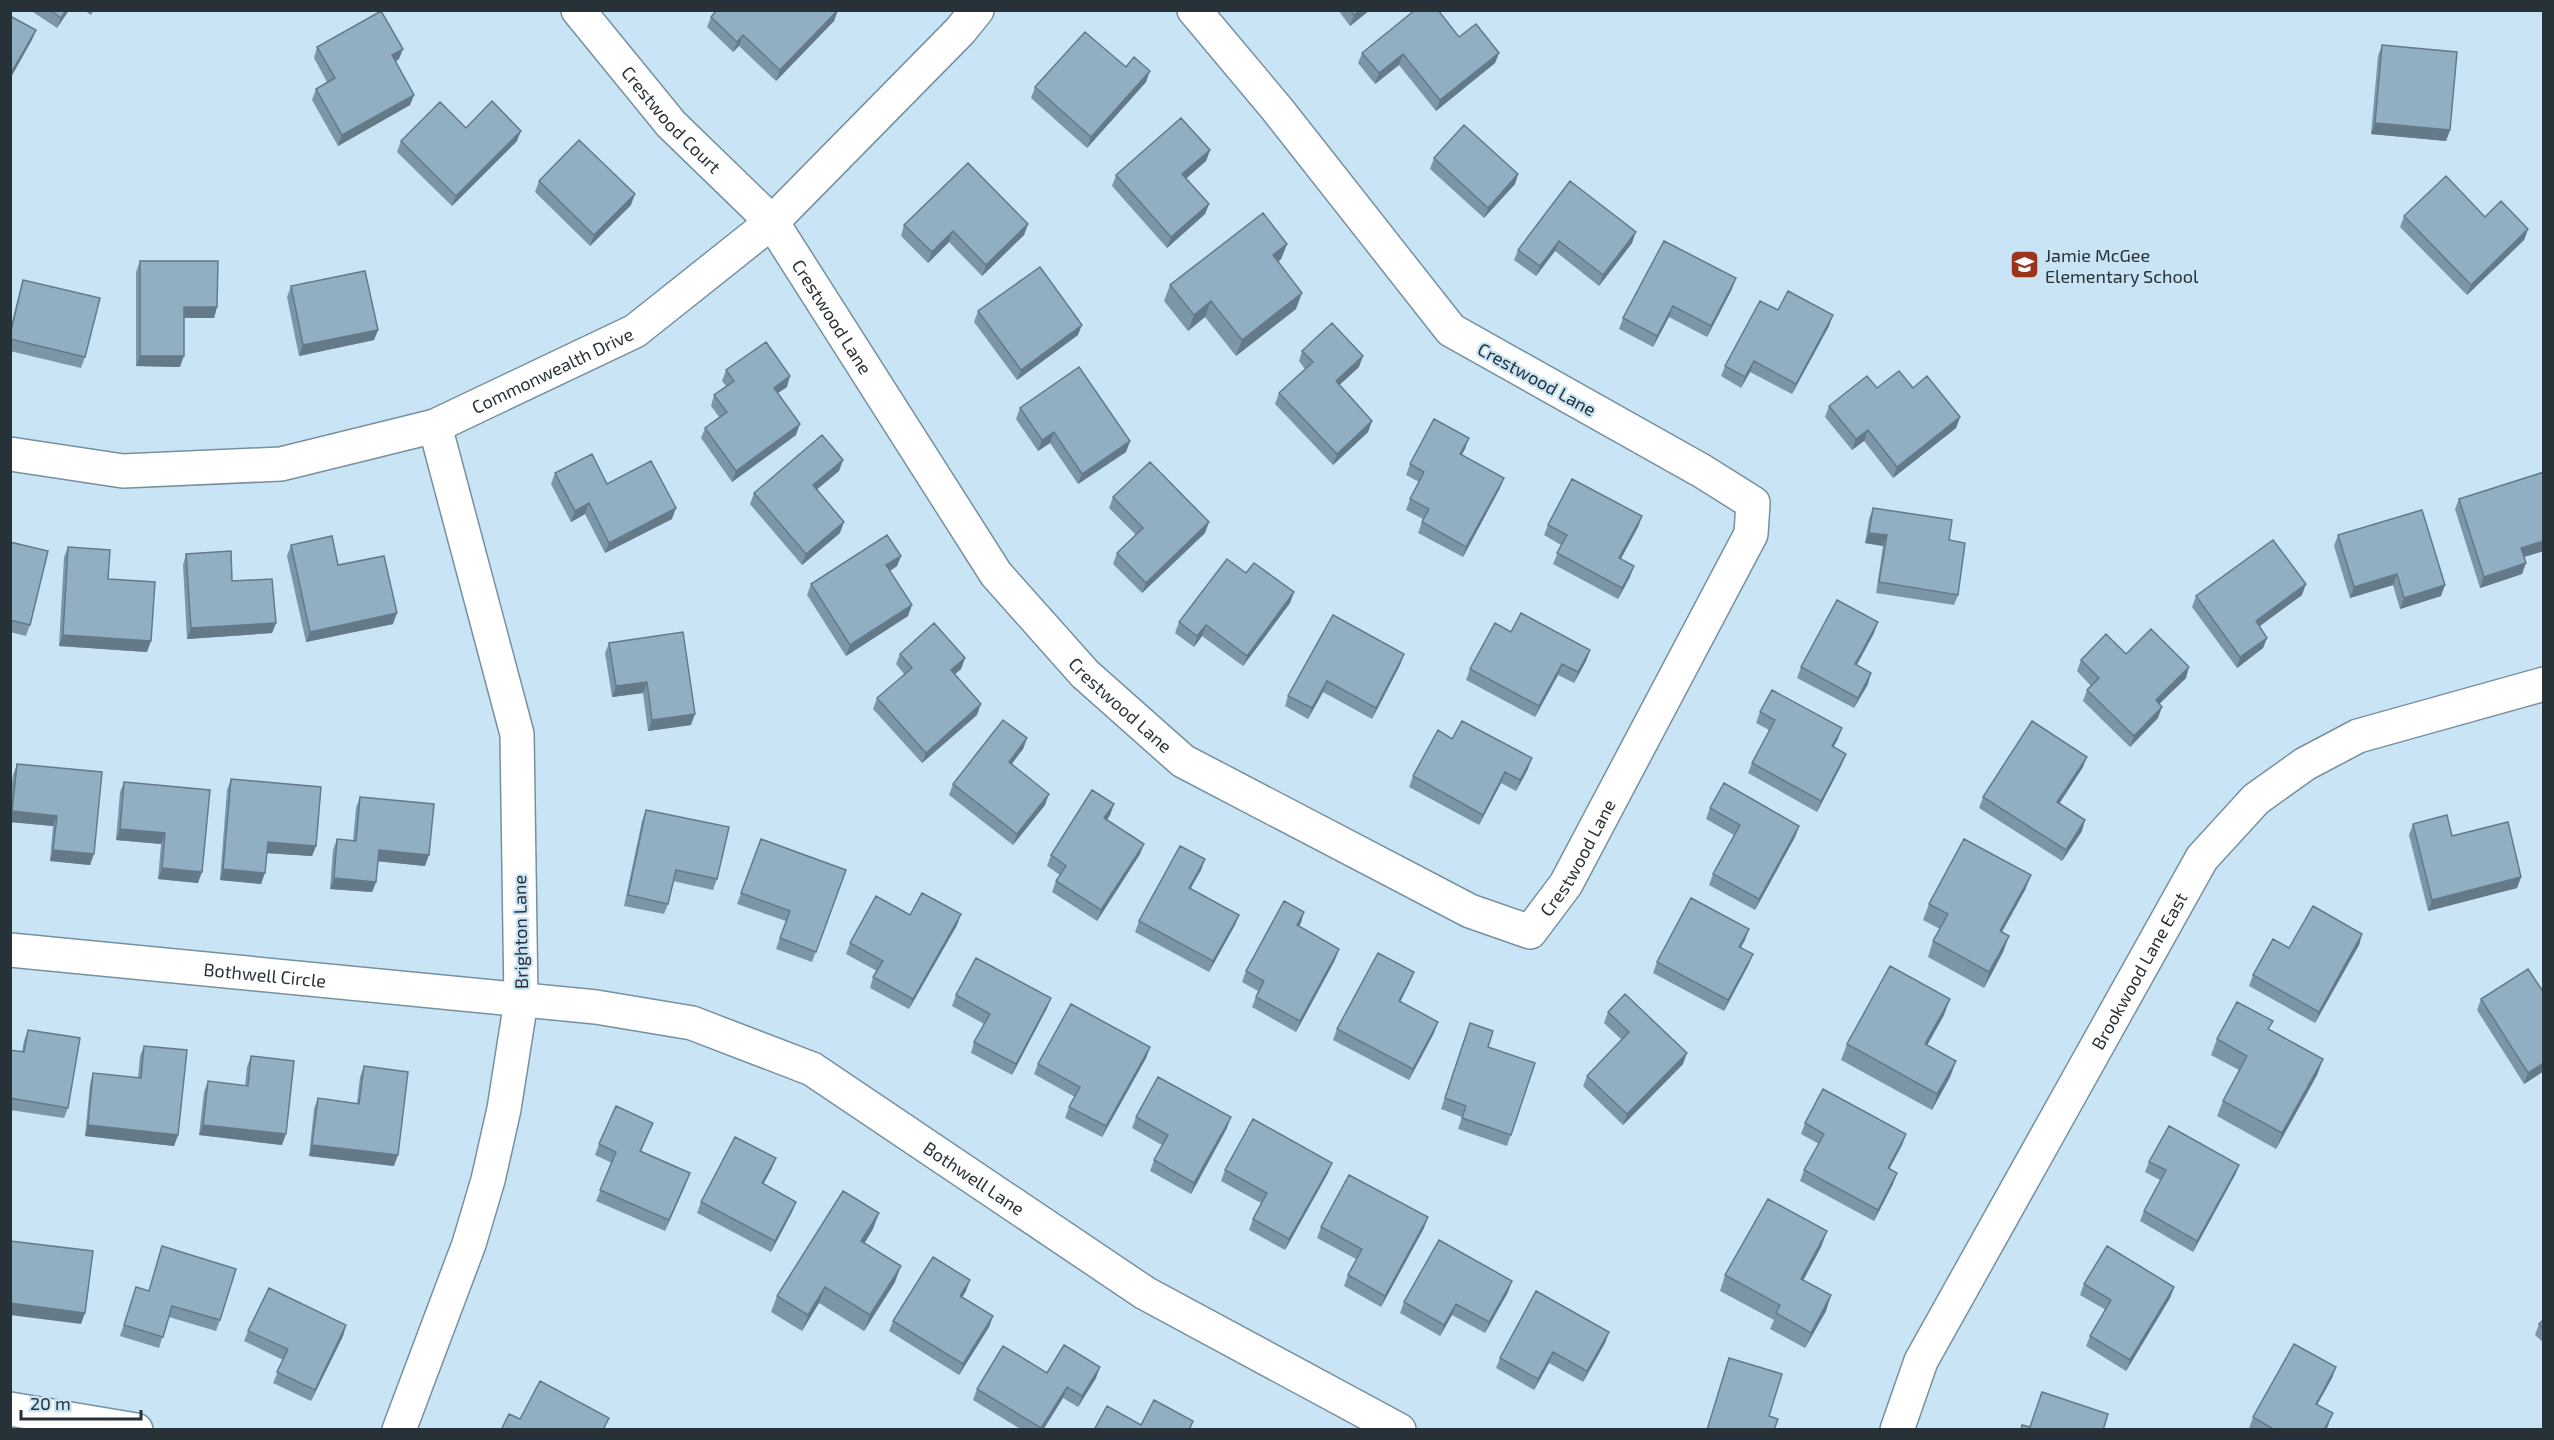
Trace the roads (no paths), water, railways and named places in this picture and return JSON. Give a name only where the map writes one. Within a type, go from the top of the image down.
[{"type":"street","name":"Crestwood Court","points":[[578,10],[671,124],[772,222]]},
{"type":"street","name":"Commonwealth Drive","points":[[10,454],[123,471],[281,464],[435,426],[634,331],[772,222],[952,39],[977,10]]},
{"type":"street","name":"Crestwood Lane","points":[[772,222],[996,574],[1085,674],[1183,761],[1470,911],[1530,932],[1566,884],[1751,534],[1753,503],[1702,471],[1450,330],[1277,109],[1194,10]]},
{"type":"street","name":"Brighton Lane","points":[[399,1430],[469,1244],[488,1180],[504,1109],[521,1001],[517,734],[435,426]]},
{"type":"street","name":"Brookwood Lane East","points":[[1897,1430],[1921,1361],[2202,858],[2256,799],[2305,764],[2358,736],[2544,684]]},
{"type":"street","name":"Bothwell Circle","points":[[10,950],[521,1001]]},
{"type":"street","name":"Bothwell Lane","points":[[521,1001],[596,1007],[692,1023],[812,1069],[1145,1293],[1399,1430]]},
{"type":"street","points":[[10,1409],[136,1430]]},
{"type":"place","name":"Jamie McGee Elementary School","points":[[2024,265]]}]
